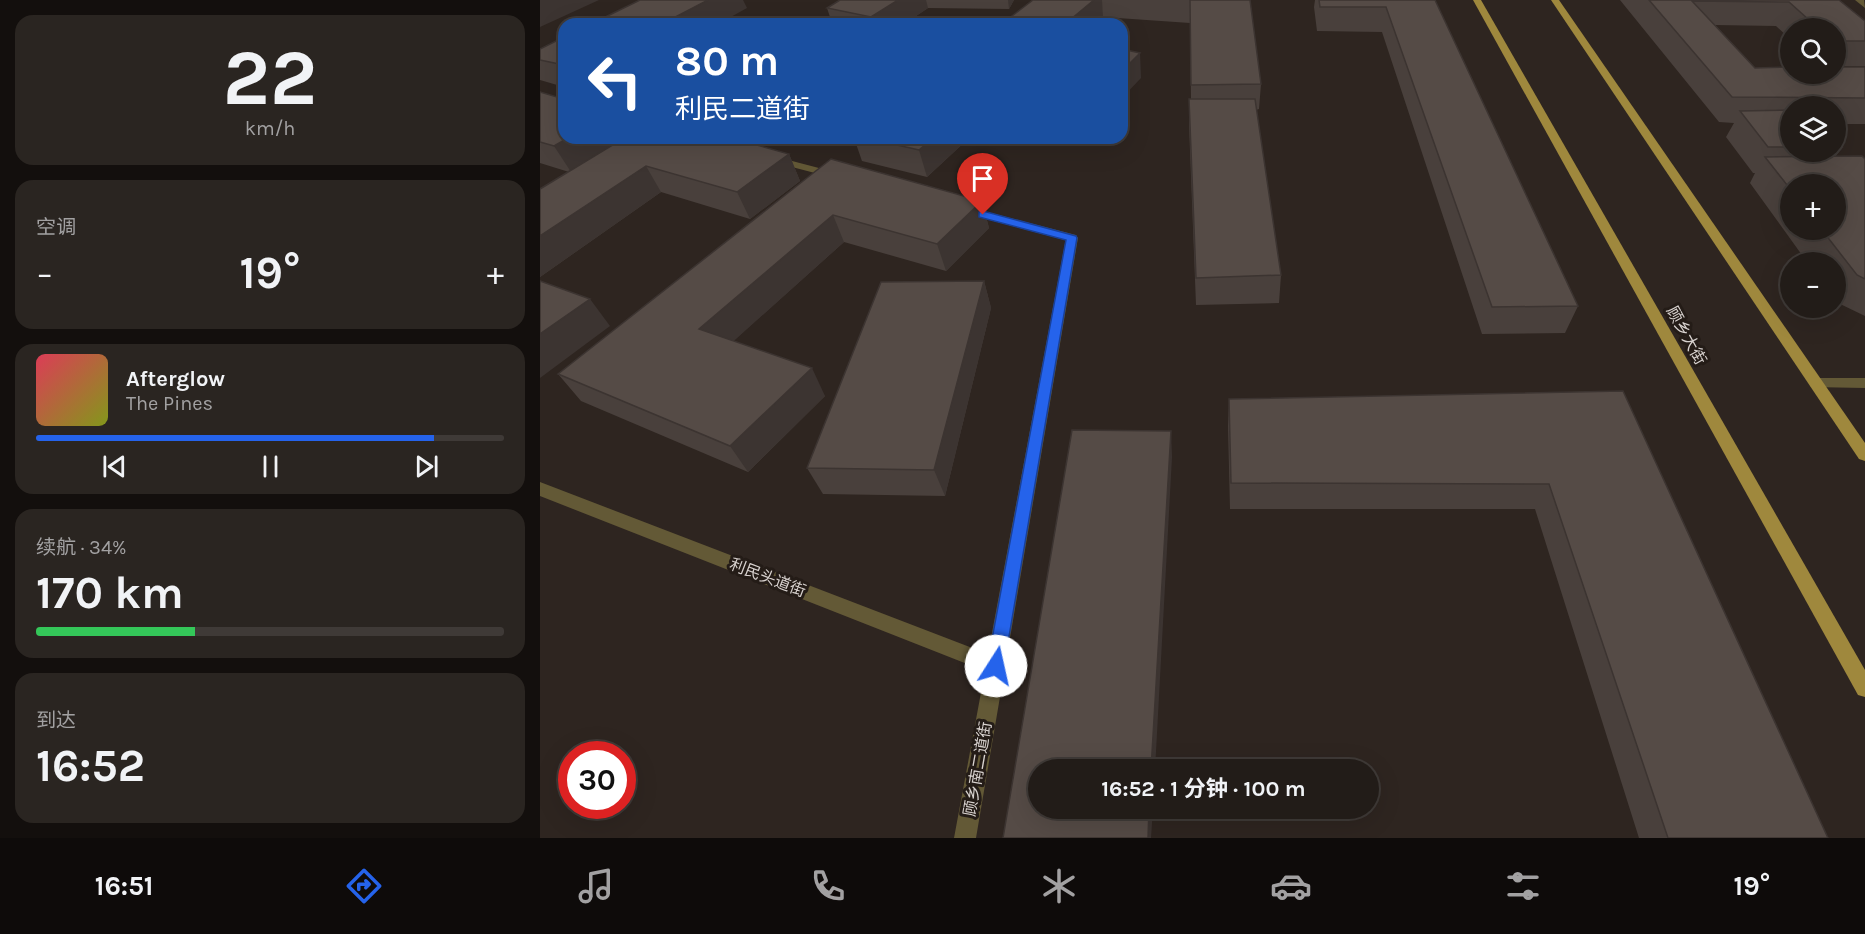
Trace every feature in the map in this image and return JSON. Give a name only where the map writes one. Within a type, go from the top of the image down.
[{"type":"main road","name":"顾乡大街","points":[[1478,0],[1865,687]]},
{"type":"main road","points":[[1555,0],[1865,455]]},
{"type":"street","points":[[1859,0],[1865,5]]},
{"type":"street","points":[[762,156],[842,177]]},
{"type":"street","name":"顾乡南二道街","points":[[957,208],[1072,238],[965,838]]},
{"type":"street","points":[[1816,383],[1865,383]]},
{"type":"street","name":"利民头道街","points":[[540,489],[996,666]]},
{"type":"building","points":[[640,0],[708,0],[674,18],[603,18]]},
{"type":"building","points":[[840,0],[898,0],[871,17],[827,8]]},
{"type":"building","points":[[1033,0],[1094,0],[1072,18],[1009,18]]},
{"type":"building","points":[[1190,0],[1250,0],[1261,84],[1191,85]]},
{"type":"building","points":[[1319,0],[1435,0],[1578,306],[1492,307],[1386,7],[1320,7]]},
{"type":"building","points":[[1649,0],[1839,0],[1865,21],[1865,41],[1846,41],[1846,18],[1807,18],[1789,2],[1692,1],[1755,68],[1780,67],[1780,84],[1846,84],[1846,67],[1865,67],[1865,98],[1846,98],[1846,96],[1732,97]]},
{"type":"building","points":[[558,40],[558,64],[540,60],[540,49]]},
{"type":"building","points":[[1128,50],[1140,53],[1128,65]]},
{"type":"building","points":[[540,92],[558,97],[558,144],[554,146],[540,142]]},
{"type":"building","points":[[1189,99],[1255,99],[1281,275],[1196,278]]},
{"type":"building","points":[[1780,110],[1780,147],[1768,147],[1740,111]]},
{"type":"building","points":[[614,144],[753,144],[789,154],[737,192],[646,166],[540,236],[540,189]]},
{"type":"building","points":[[892,144],[926,144],[919,150]]},
{"type":"building","points":[[1846,156],[1862,156],[1865,159],[1865,279],[1857,275],[1846,261],[1846,252],[1839,252],[1830,240],[1846,240],[1846,174],[1780,174],[1780,176],[1765,157],[1780,157],[1780,162],[1846,162]]},
{"type":"building","points":[[831,159],[982,201],[937,244],[833,215],[699,329],[812,368],[730,446],[558,374]]},
{"type":"building","points":[[540,281],[590,299],[540,334]]},
{"type":"building","points":[[984,281],[934,470],[807,468],[881,282]]},
{"type":"building","points":[[1623,391],[1828,838],[1668,838],[1549,484],[1231,483],[1229,399]]},
{"type":"building","points":[[1072,430],[1171,431],[1152,759],[1028,759],[1028,819],[1149,819],[1148,838],[1003,838]]},
{"type":"route","points":[[983,215],[1072,238],[996,666]]}]
